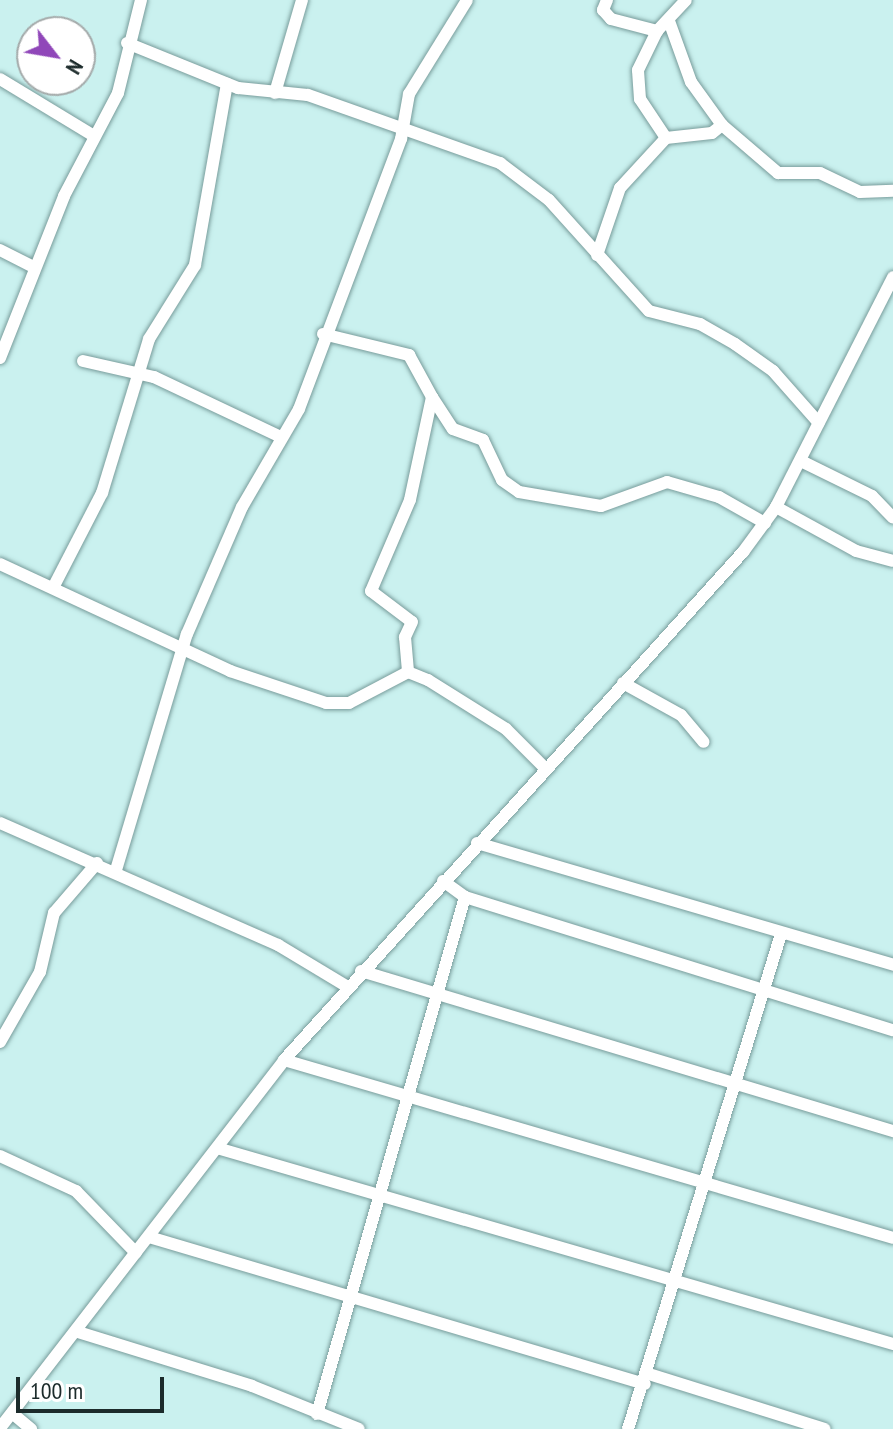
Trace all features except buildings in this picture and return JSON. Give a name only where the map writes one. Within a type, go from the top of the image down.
[{"type":"street","points":[[0,358],[35,268],[94,136],[118,93],[127,43],[141,0]]},
{"type":"street","points":[[275,93],[302,0]]},
{"type":"street","points":[[116,870],[151,771],[183,646],[242,507],[299,409],[323,334],[401,128],[409,94],[467,0]]},
{"type":"street","points":[[607,0],[603,10],[611,19],[657,31]]},
{"type":"street","points":[[666,138],[640,99],[638,70],[657,31],[686,0]]},
{"type":"street","points":[[669,21],[691,82],[722,125],[778,173],[820,173],[860,192],[893,191]]},
{"type":"street","points":[[127,43],[227,84],[275,93],[308,95],[476,151],[529,180],[649,311],[700,324],[773,371],[819,423]]},
{"type":"street","points":[[0,79],[94,136]]},
{"type":"street","points":[[54,586],[102,493],[149,339],[195,265],[227,84]]},
{"type":"street","points":[[597,255],[620,188],[666,138],[704,135],[722,125]]},
{"type":"street","points":[[0,250],[35,268]]},
{"type":"street","points":[[0,1428],[78,1332],[284,1060],[765,523],[801,461],[893,277]]},
{"type":"street","points":[[323,334],[409,355],[453,429],[483,440],[502,480],[519,492],[601,506],[667,482],[719,497],[765,523]]},
{"type":"street","points":[[83,361],[137,374],[281,437]]},
{"type":"street","points":[[408,672],[405,637],[412,622],[371,591],[410,500],[432,397]]},
{"type":"street","points":[[801,461],[872,496],[893,518]]},
{"type":"street","points":[[776,507],[856,551],[893,561]]},
{"type":"street","points":[[0,564],[183,646],[230,671],[338,705],[408,672]]},
{"type":"street","points":[[408,672],[467,700],[545,768]]},
{"type":"street","points":[[623,683],[681,715],[704,742]]},
{"type":"street","points":[[0,823],[116,870],[318,965],[348,987]]},
{"type":"street","points":[[477,843],[893,965]]},
{"type":"street","points":[[0,1042],[40,972],[54,913],[97,863]]},
{"type":"street","points":[[443,881],[465,897],[764,987],[893,1030]]},
{"type":"street","points":[[317,1414],[346,1295],[465,897]]},
{"type":"street","points":[[628,1429],[707,1190],[781,934]]},
{"type":"street","points":[[361,971],[436,998],[736,1088],[893,1131]]},
{"type":"street","points":[[284,1060],[707,1190],[893,1238]]},
{"type":"street","points":[[217,1148],[679,1279],[893,1344]]},
{"type":"street","points":[[0,1156],[76,1191],[136,1253]]},
{"type":"street","points":[[149,1237],[825,1429]]},
{"type":"street","points":[[78,1332],[252,1386],[359,1429]]},
{"type":"street","points":[[12,1413],[31,1429]]}]
